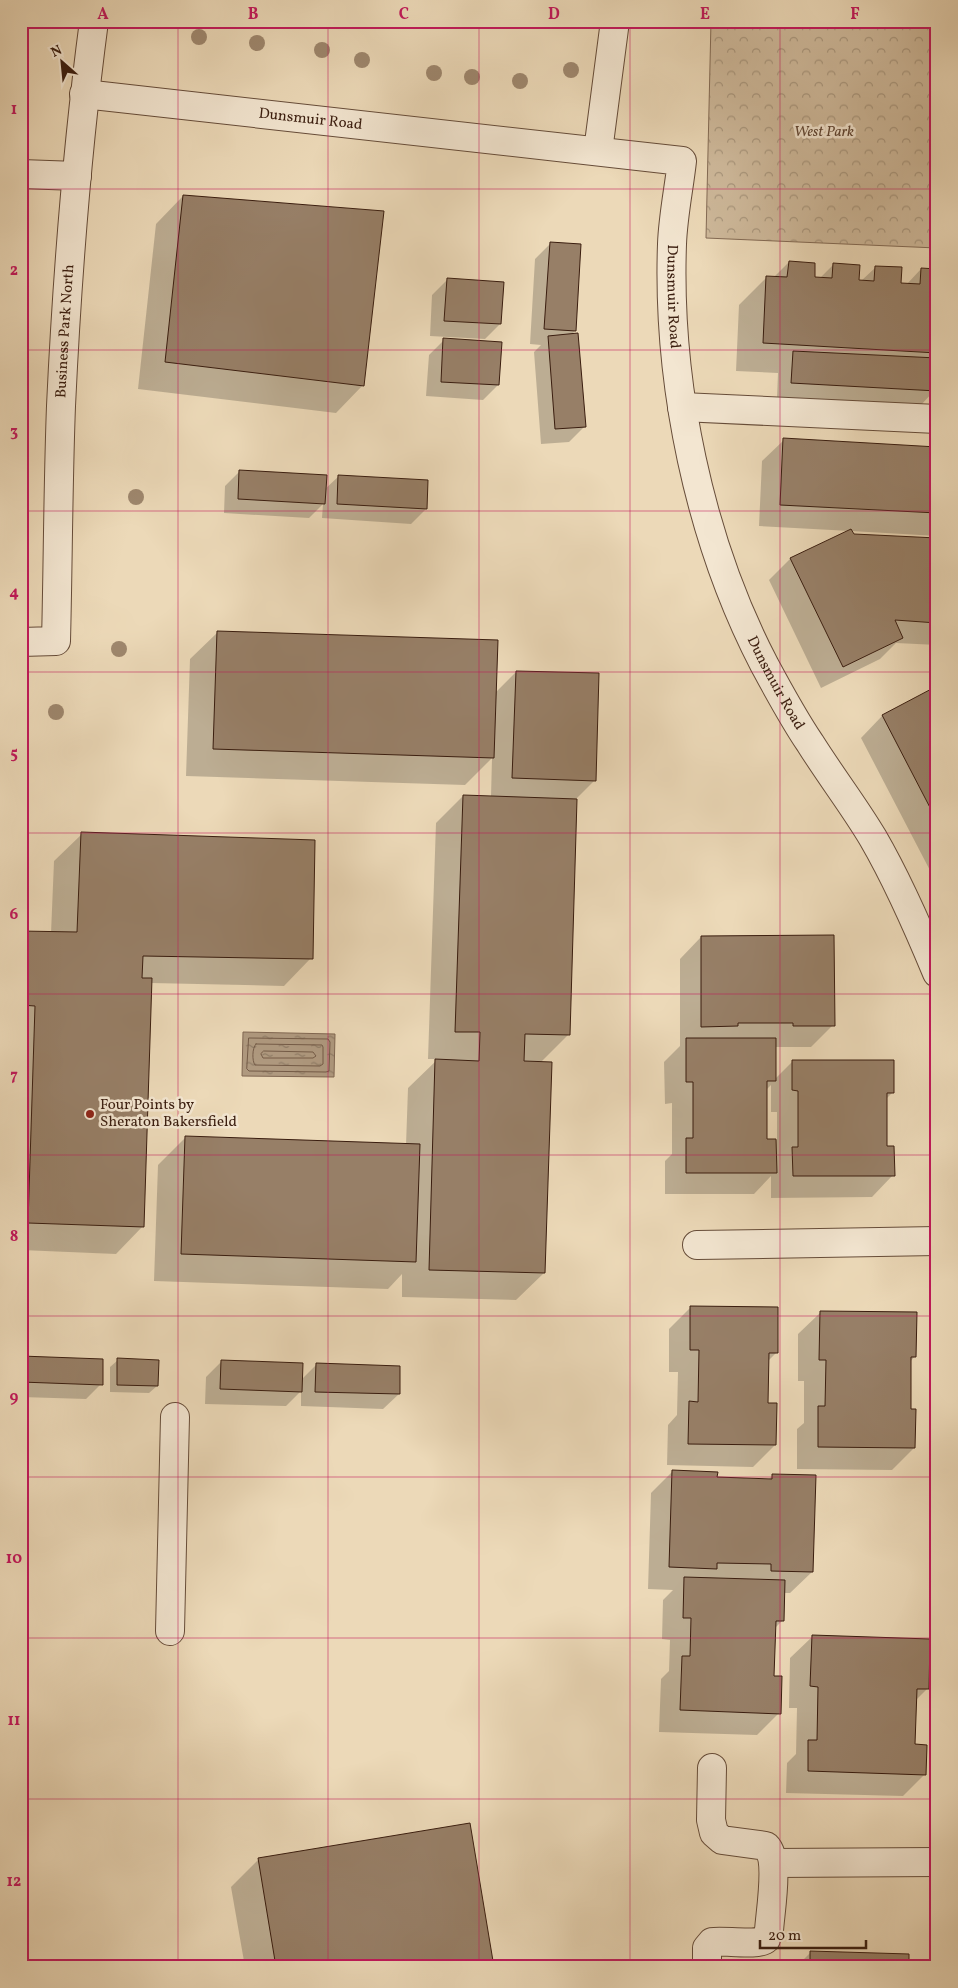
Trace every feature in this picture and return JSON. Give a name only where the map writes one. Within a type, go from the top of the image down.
[{"type":"street","name":"Business Park North","points":[[21,642],[56,642],[61,408],[69,262],[84,94],[94,21]]},
{"type":"street","points":[[598,151],[615,21]]},
{"type":"street","name":"Dunsmuir Road","points":[[84,94],[682,161],[672,243],[673,332],[682,407],[704,509],[733,594],[764,663],[808,741],[873,838],[914,917],[937,973]]},
{"type":"street","points":[[21,174],[77,176]]},
{"type":"street","points":[[682,407],[937,419]]},
{"type":"street","points":[[697,1245],[937,1241]]},
{"type":"street","points":[[170,1631],[175,1417]]},
{"type":"street","points":[[706,1967],[707,1948],[712,1942],[720,1940],[760,1942],[766,1938],[769,1931],[774,1864],[771,1850],[766,1846],[722,1840],[714,1833],[711,1820],[712,1768]]},
{"type":"street","points":[[774,1864],[937,1862]]},
{"type":"green space","name":"West Park","points":[[711,21],[937,21],[937,248],[706,238]]},
{"type":"water","points":[[243,1032],[335,1034],[334,1077],[242,1076]]},
{"type":"building","points":[[183,195],[384,211],[364,386],[165,362]]},
{"type":"building","points":[[550,242],[581,244],[576,331],[544,329]]},
{"type":"building","points":[[789,261],[815,263],[815,277],[832,278],[833,263],[860,265],[859,280],[874,281],[875,266],[902,267],[901,283],[920,284],[921,268],[937,269],[937,353],[763,343],[766,276],[787,277]]},
{"type":"building","points":[[447,278],[504,282],[501,324],[444,321]]},
{"type":"building","points":[[578,333],[586,427],[555,429],[548,336]]},
{"type":"building","points":[[443,338],[502,342],[499,385],[441,382]]},
{"type":"building","points":[[793,351],[937,358],[937,391],[791,383]]},
{"type":"building","points":[[783,438],[937,447],[937,513],[780,505]]},
{"type":"building","points":[[239,470],[327,475],[325,504],[238,499]]},
{"type":"building","points":[[338,475],[428,480],[427,509],[337,504]]},
{"type":"building","points":[[851,529],[854,534],[937,538],[937,623],[895,620],[903,638],[843,667],[790,558]]},
{"type":"building","points":[[217,631],[498,640],[494,758],[213,749]]},
{"type":"building","points":[[516,671],[599,673],[596,781],[512,778]]},
{"type":"building","points":[[937,686],[937,821],[882,715]]},
{"type":"building","points":[[463,795],[577,799],[570,1035],[525,1034],[524,1061],[552,1062],[545,1273],[429,1270],[435,1059],[479,1061],[480,1032],[455,1032]]},
{"type":"building","name":"Four Points by Sheraton Bakersfield","points":[[81,832],[315,840],[313,959],[143,956],[142,978],[152,978],[144,1227],[28,1223],[35,1006],[21,1005],[21,931],[77,932]]},
{"type":"building","points":[[834,935],[835,1026],[793,1026],[793,1023],[738,1023],[738,1026],[701,1027],[701,936]]},
{"type":"building","points":[[686,1038],[776,1038],[776,1081],[767,1081],[767,1139],[776,1139],[777,1173],[686,1173],[686,1138],[693,1138],[693,1082],[686,1082]]},
{"type":"building","points":[[792,1060],[894,1060],[894,1093],[887,1093],[887,1146],[894,1146],[895,1176],[793,1176],[792,1147],[798,1147],[798,1091],[792,1090]]},
{"type":"building","points":[[185,1136],[420,1144],[416,1262],[181,1254]]},
{"type":"building","points":[[690,1306],[778,1307],[778,1353],[769,1353],[768,1403],[777,1403],[776,1445],[688,1444],[689,1401],[698,1402],[699,1350],[690,1350]]},
{"type":"building","points":[[820,1311],[917,1312],[916,1357],[911,1357],[911,1409],[916,1409],[915,1448],[818,1447],[818,1406],[825,1406],[826,1360],[819,1360]]},
{"type":"building","points":[[21,1356],[103,1359],[103,1385],[21,1382]]},
{"type":"building","points":[[117,1358],[159,1360],[158,1386],[117,1385]]},
{"type":"building","points":[[221,1360],[303,1363],[302,1392],[220,1389]]},
{"type":"building","points":[[316,1363],[400,1366],[400,1394],[315,1392]]},
{"type":"building","points":[[672,1470],[718,1472],[717,1477],[772,1479],[772,1474],[816,1475],[813,1572],[771,1571],[771,1564],[717,1563],[717,1569],[669,1567]]},
{"type":"building","points":[[684,1577],[785,1580],[784,1621],[776,1621],[774,1676],[782,1676],[781,1714],[680,1710],[682,1656],[690,1656],[691,1618],[683,1618]]},
{"type":"building","points":[[812,1635],[930,1639],[929,1689],[917,1689],[915,1744],[927,1745],[926,1775],[808,1771],[808,1740],[817,1740],[818,1687],[810,1686]]},
{"type":"building","points":[[470,1823],[494,1967],[276,1967],[258,1858]]},
{"type":"building","points":[[810,1951],[909,1954],[909,1967],[810,1967]]},
{"type":"place","name":"Four Points by Sheraton Bakersfield","points":[[90,1114]]}]
